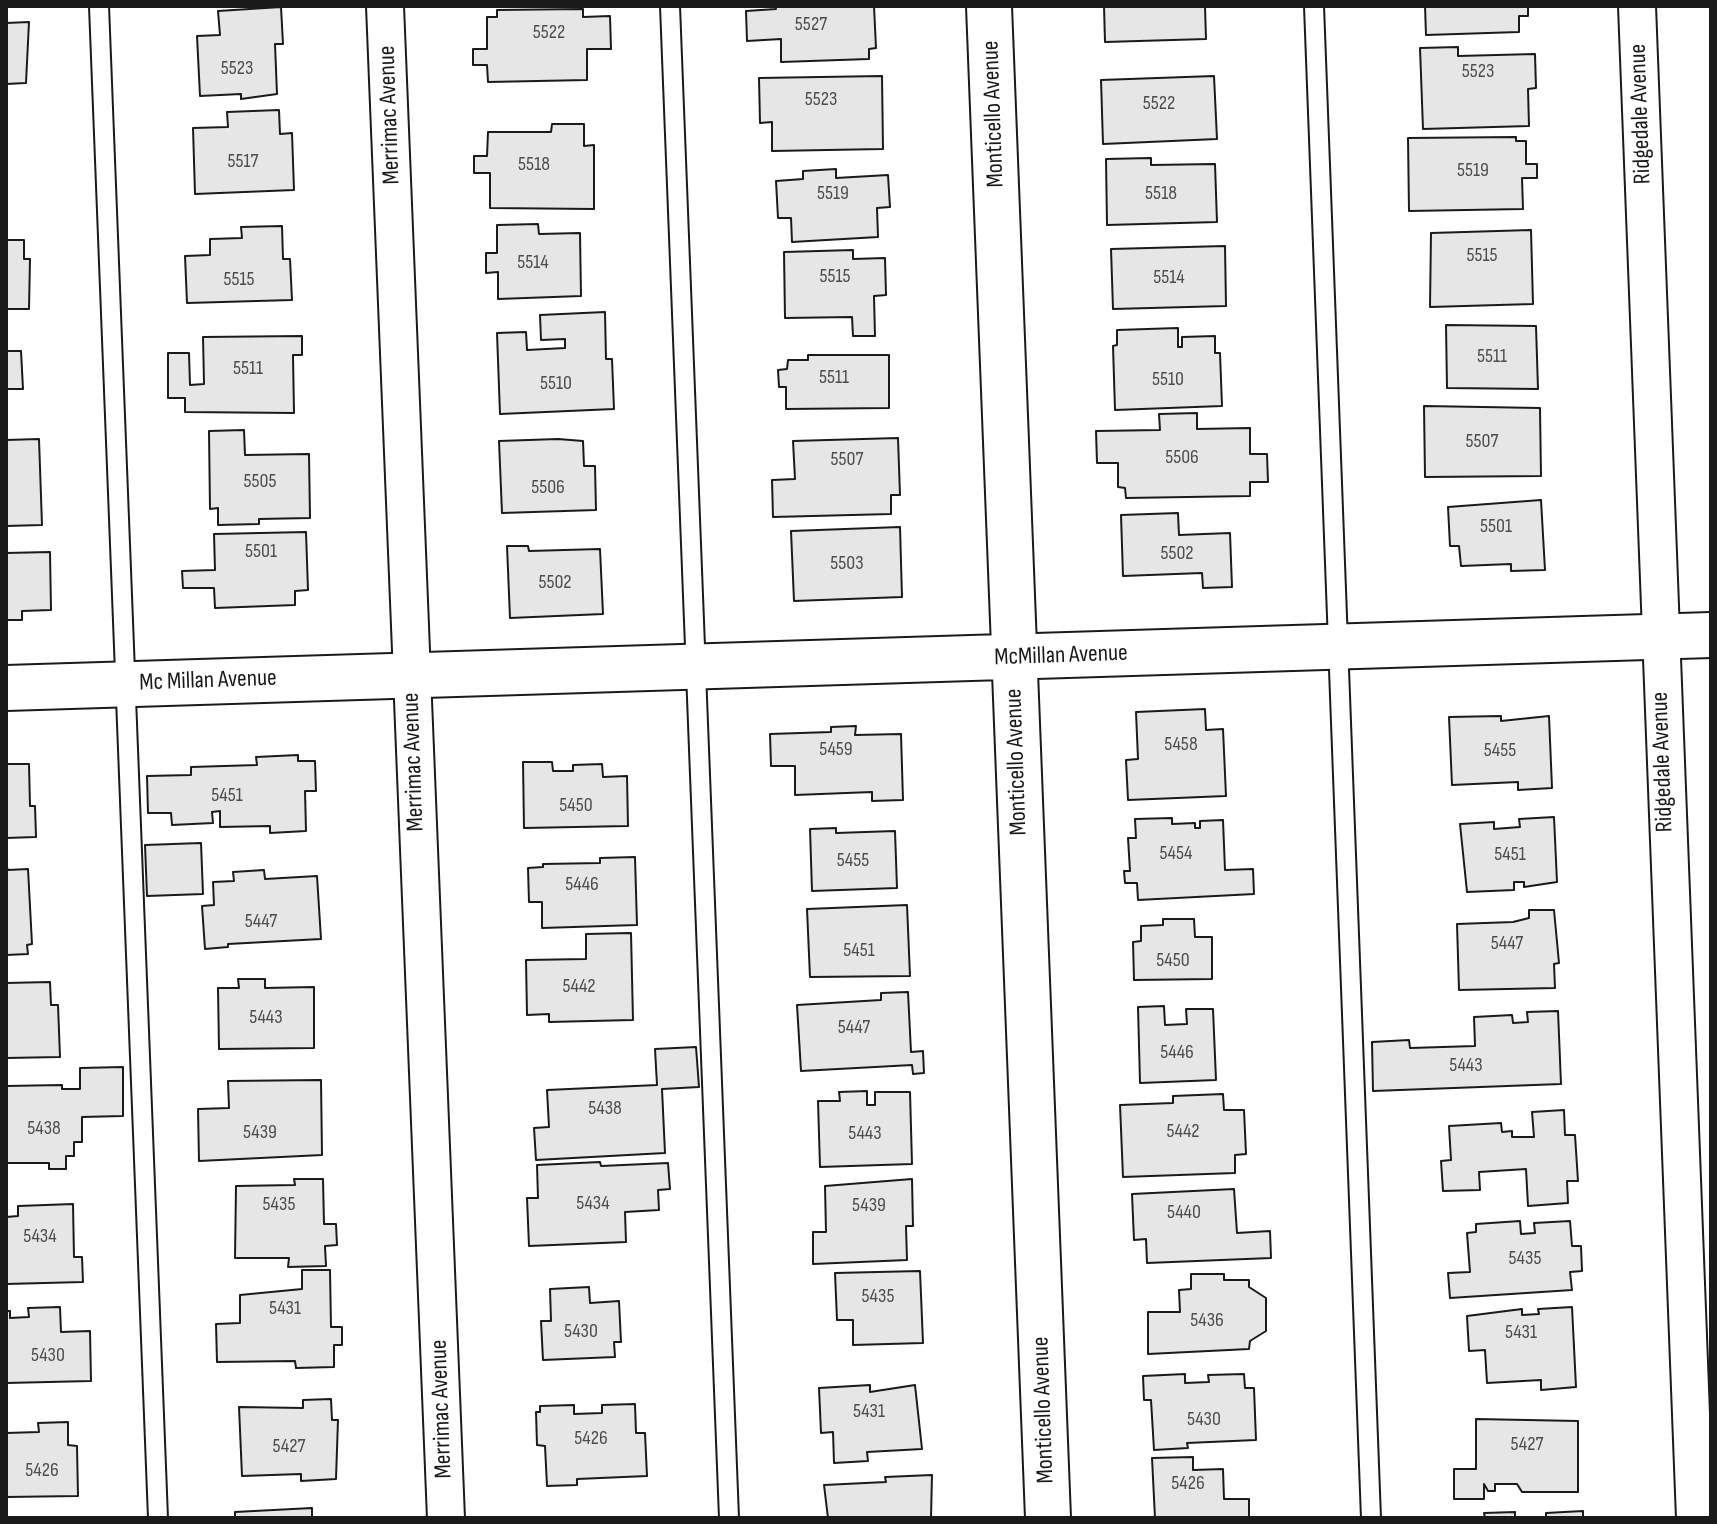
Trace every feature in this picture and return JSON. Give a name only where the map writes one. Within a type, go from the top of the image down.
[{"type":"street","name":"Merrimac Avenue","points":[[385,6],[446,1518]]},
{"type":"street","name":"Monticello Avenue","points":[[989,6],[1048,1518]]},
{"type":"street","name":"Ridgedale Avenue","points":[[1637,6],[1695,1518]]},
{"type":"street","name":"McMillan Avenue","points":[[410,674],[1711,635]]},
{"type":"street","name":"Mc Millan Avenue","points":[[6,688],[410,674]]},
{"type":"lane","points":[[99,6],[158,1518]]},
{"type":"lane","points":[[670,6],[729,1518]]},
{"type":"lane","points":[[1314,6],[1371,1518]]},
{"type":"building","points":[[775,6],[874,6],[876,48],[869,49],[869,59],[781,62],[781,39],[747,41],[746,11],[776,9]]},
{"type":"building","points":[[1104,6],[1205,6],[1206,39],[1105,42]]},
{"type":"building","points":[[1425,6],[1528,6],[1528,16],[1519,16],[1519,32],[1426,35]]},
{"type":"building","points":[[281,7],[283,44],[275,44],[277,94],[241,99],[241,94],[200,96],[197,36],[220,35],[218,11]]},
{"type":"building","points":[[583,9],[583,17],[610,16],[611,49],[587,49],[587,80],[488,82],[487,65],[473,65],[473,49],[487,49],[487,17],[497,17],[497,10]]},
{"type":"building","points":[[29,22],[26,83],[6,84],[6,23]]},
{"type":"building","points":[[1458,47],[1458,56],[1535,54],[1536,88],[1528,89],[1529,126],[1423,129],[1420,48]]},
{"type":"building","points":[[882,76],[883,149],[772,151],[772,122],[760,123],[759,78]]},
{"type":"building","points":[[1214,76],[1217,139],[1103,144],[1101,80]]},
{"type":"building","points":[[279,110],[280,134],[292,133],[294,190],[195,194],[193,128],[228,127],[227,112]]},
{"type":"building","points":[[552,124],[584,124],[584,146],[594,145],[594,209],[490,208],[490,173],[474,173],[474,156],[487,156],[488,132],[551,132]]},
{"type":"building","points":[[1516,137],[1516,141],[1526,141],[1526,164],[1537,164],[1537,178],[1522,178],[1523,209],[1409,211],[1408,138]]},
{"type":"building","points":[[1151,158],[1151,165],[1215,164],[1217,222],[1107,225],[1106,159]]},
{"type":"building","points":[[836,169],[836,178],[888,175],[890,207],[877,208],[878,237],[792,242],[791,218],[778,218],[776,181],[803,179],[803,171]]},
{"type":"building","points":[[538,224],[539,234],[580,233],[581,296],[498,299],[498,272],[486,273],[486,253],[497,253],[497,225]]},
{"type":"building","points":[[282,226],[283,259],[290,259],[292,300],[187,303],[185,256],[210,255],[210,239],[242,238],[241,227]]},
{"type":"building","points":[[1531,230],[1533,304],[1430,307],[1431,233]]},
{"type":"building","points":[[6,240],[24,240],[24,259],[30,259],[29,309],[6,309]]},
{"type":"building","points":[[1225,246],[1226,306],[1113,309],[1111,249]]},
{"type":"building","points":[[853,250],[853,259],[885,258],[886,295],[874,296],[875,336],[853,336],[852,317],[785,318],[784,252]]},
{"type":"building","points":[[605,312],[606,359],[612,359],[614,409],[500,414],[497,333],[526,332],[527,350],[565,348],[565,339],[541,340],[540,315]]},
{"type":"building","points":[[1446,325],[1536,326],[1538,389],[1447,388]]},
{"type":"building","points":[[1178,328],[1178,347],[1182,347],[1182,337],[1215,336],[1215,353],[1220,353],[1222,406],[1115,410],[1113,346],[1117,345],[1117,330]]},
{"type":"building","points":[[302,336],[302,355],[293,355],[294,413],[185,412],[185,398],[168,398],[168,353],[189,353],[190,385],[204,384],[203,337]]},
{"type":"building","points":[[6,351],[21,351],[23,389],[6,389]]},
{"type":"building","points":[[808,355],[889,355],[889,408],[786,409],[786,387],[779,387],[778,370],[787,369],[788,360],[808,360]]},
{"type":"building","points":[[1424,406],[1540,408],[1541,476],[1425,477]]},
{"type":"building","points":[[1197,413],[1197,429],[1250,428],[1250,454],[1267,454],[1268,482],[1250,482],[1250,496],[1126,498],[1125,488],[1118,487],[1118,463],[1097,463],[1096,431],[1160,430],[1159,414]]},
{"type":"building","points":[[244,430],[245,455],[309,454],[310,518],[259,519],[259,524],[218,525],[218,508],[210,509],[209,431]]},
{"type":"building","points":[[898,438],[900,495],[891,495],[891,514],[773,517],[772,480],[795,479],[793,441]]},
{"type":"building","points":[[39,439],[42,525],[6,526],[6,440]]},
{"type":"building","points":[[499,441],[583,441],[584,466],[595,466],[596,510],[502,513]]},
{"type":"building","points":[[1541,500],[1545,570],[1511,571],[1511,564],[1461,566],[1459,546],[1450,546],[1448,507]]},
{"type":"building","points":[[1178,513],[1179,535],[1230,533],[1232,587],[1203,588],[1202,573],[1123,576],[1121,515]]},
{"type":"building","points":[[900,527],[902,597],[794,601],[791,531]]},
{"type":"building","points":[[306,532],[308,590],[295,591],[295,605],[215,608],[214,588],[183,588],[182,571],[215,570],[214,534]]},
{"type":"building","points":[[507,546],[528,546],[529,551],[600,549],[603,614],[510,618]]},
{"type":"building","points":[[50,552],[51,610],[22,611],[22,620],[6,620],[6,553]]},
{"type":"building","points":[[1205,709],[1206,730],[1223,729],[1226,796],[1128,800],[1126,760],[1138,759],[1136,712]]},
{"type":"building","points":[[1501,716],[1501,721],[1549,716],[1552,788],[1518,790],[1518,782],[1452,785],[1449,717]]},
{"type":"building","points":[[856,726],[855,735],[901,734],[903,800],[872,801],[872,792],[795,795],[795,766],[771,766],[770,734],[831,732],[831,727]]},
{"type":"building","points":[[298,755],[298,761],[315,761],[316,791],[305,791],[306,831],[270,833],[270,826],[220,827],[220,811],[212,812],[213,823],[172,825],[171,813],[148,813],[147,776],[191,775],[191,767],[257,765],[256,757]]},
{"type":"building","points":[[523,762],[552,762],[553,771],[573,771],[573,765],[602,764],[603,777],[627,776],[628,826],[524,828]]},
{"type":"building","points":[[6,764],[29,764],[30,806],[35,806],[36,837],[6,838]]},
{"type":"building","points":[[1554,817],[1557,882],[1524,887],[1524,882],[1514,882],[1514,890],[1467,892],[1460,824],[1494,822],[1494,829],[1520,827],[1519,819]]},
{"type":"building","points":[[1172,818],[1172,824],[1195,823],[1195,828],[1200,828],[1200,821],[1223,820],[1225,870],[1253,869],[1254,894],[1138,900],[1137,883],[1125,883],[1124,871],[1130,871],[1128,838],[1136,838],[1135,819]]},
{"type":"building","points":[[836,828],[836,833],[895,831],[897,888],[812,891],[810,829]]},
{"type":"building","points":[[201,843],[203,894],[147,896],[145,845]]},
{"type":"building","points":[[635,857],[637,925],[542,928],[542,902],[529,902],[528,868],[543,867],[543,864],[600,863],[600,858]]},
{"type":"building","points":[[6,865],[8,870],[28,869],[32,944],[27,945],[28,954],[6,955]]},
{"type":"building","points":[[264,870],[265,879],[317,876],[321,939],[228,944],[228,947],[205,949],[202,906],[214,905],[213,882],[234,881],[233,872]]},
{"type":"building","points":[[907,905],[910,976],[810,977],[807,909]]},
{"type":"building","points":[[1529,910],[1554,910],[1559,963],[1554,964],[1555,988],[1459,990],[1457,924],[1513,922],[1529,918]]},
{"type":"building","points":[[1163,919],[1194,919],[1195,937],[1212,937],[1212,979],[1134,980],[1133,942],[1141,941],[1141,926],[1163,925]]},
{"type":"building","points":[[631,933],[633,1020],[549,1022],[549,1014],[527,1015],[526,960],[586,959],[586,934]]},
{"type":"building","points":[[238,979],[265,979],[265,988],[314,987],[314,1048],[219,1049],[218,988],[239,988]]},
{"type":"building","points":[[50,982],[51,1005],[58,1005],[60,1057],[6,1058],[6,983]]},
{"type":"building","points":[[908,992],[911,1052],[923,1051],[924,1073],[913,1074],[912,1065],[801,1071],[797,1005],[881,1000],[881,993]]},
{"type":"building","points":[[1164,1006],[1165,1025],[1187,1024],[1186,1009],[1213,1009],[1216,1080],[1140,1083],[1138,1007]]},
{"type":"building","points":[[1558,1011],[1561,1084],[1373,1091],[1372,1042],[1409,1040],[1410,1048],[1475,1046],[1474,1017],[1512,1015],[1513,1023],[1528,1022],[1527,1012]]},
{"type":"building","points":[[696,1047],[699,1087],[662,1089],[665,1153],[536,1160],[534,1128],[549,1127],[547,1090],[657,1085],[655,1049]]},
{"type":"building","points":[[123,1067],[123,1116],[82,1117],[82,1142],[74,1142],[74,1156],[66,1156],[66,1169],[49,1169],[49,1163],[6,1163],[6,1086],[62,1085],[62,1089],[80,1089],[80,1068]]},
{"type":"building","points":[[321,1080],[322,1155],[199,1161],[198,1109],[229,1108],[228,1081]]},
{"type":"building","points":[[867,1091],[867,1105],[875,1105],[875,1092],[910,1092],[912,1164],[820,1167],[818,1101],[840,1101],[839,1092]]},
{"type":"building","points":[[1223,1094],[1224,1110],[1244,1110],[1246,1154],[1235,1155],[1235,1173],[1123,1177],[1120,1105],[1173,1103],[1173,1096]]},
{"type":"building","points":[[1564,1110],[1565,1135],[1575,1135],[1578,1181],[1567,1181],[1568,1203],[1528,1206],[1526,1169],[1479,1172],[1480,1190],[1443,1191],[1441,1161],[1451,1160],[1449,1126],[1501,1123],[1502,1132],[1512,1131],[1512,1137],[1534,1137],[1532,1112]]},
{"type":"building","points":[[600,1162],[601,1166],[668,1163],[670,1189],[658,1190],[659,1210],[625,1212],[626,1242],[529,1246],[527,1198],[538,1198],[537,1165]]},
{"type":"building","points":[[294,1179],[323,1179],[324,1224],[336,1224],[337,1245],[325,1246],[326,1266],[288,1267],[289,1258],[235,1258],[236,1186],[295,1185]]},
{"type":"building","points":[[912,1179],[913,1226],[906,1226],[907,1260],[813,1264],[813,1232],[826,1232],[825,1186]]},
{"type":"building","points":[[1234,1189],[1237,1233],[1270,1231],[1271,1258],[1147,1263],[1146,1239],[1134,1240],[1132,1194]]},
{"type":"building","points":[[73,1204],[74,1257],[82,1257],[83,1282],[6,1284],[6,1217],[18,1216],[18,1206]]},
{"type":"building","points":[[1520,1221],[1521,1234],[1535,1233],[1534,1223],[1570,1221],[1572,1246],[1581,1246],[1582,1271],[1570,1272],[1572,1290],[1450,1298],[1448,1273],[1470,1272],[1467,1233],[1476,1232],[1476,1224]]},
{"type":"building","points":[[302,1270],[330,1270],[331,1327],[342,1327],[342,1345],[334,1345],[334,1367],[296,1368],[295,1361],[217,1362],[216,1324],[240,1323],[240,1295],[302,1289]]},
{"type":"building","points":[[920,1271],[923,1343],[853,1345],[853,1320],[837,1320],[835,1273]]},
{"type":"building","points":[[1191,1274],[1224,1274],[1224,1280],[1249,1280],[1249,1287],[1266,1298],[1266,1331],[1250,1341],[1249,1349],[1148,1354],[1148,1312],[1180,1312],[1179,1290],[1191,1289]]},
{"type":"building","points":[[589,1287],[590,1303],[619,1301],[621,1342],[614,1342],[615,1357],[543,1360],[541,1321],[551,1321],[550,1289]]},
{"type":"building","points":[[60,1307],[61,1332],[90,1331],[91,1381],[6,1383],[6,1311],[10,1311],[10,1318],[29,1317],[28,1308]]},
{"type":"building","points":[[1572,1307],[1576,1387],[1541,1390],[1541,1380],[1487,1383],[1485,1350],[1469,1351],[1467,1316],[1522,1309],[1522,1315],[1539,1314],[1538,1309]]},
{"type":"building","points":[[1185,1374],[1185,1383],[1209,1382],[1208,1375],[1244,1374],[1245,1388],[1254,1388],[1256,1440],[1187,1443],[1188,1448],[1154,1450],[1151,1400],[1144,1400],[1143,1376]]},
{"type":"building","points":[[870,1385],[870,1392],[915,1385],[922,1449],[867,1452],[868,1461],[834,1463],[833,1432],[821,1433],[819,1388]]},
{"type":"building","points":[[331,1399],[332,1420],[338,1420],[336,1479],[301,1481],[301,1474],[242,1476],[239,1407],[303,1408],[303,1400]]},
{"type":"building","points":[[635,1404],[636,1433],[645,1433],[647,1476],[577,1479],[577,1485],[547,1486],[545,1446],[537,1445],[536,1412],[540,1412],[540,1406],[574,1405],[574,1414],[602,1413],[602,1405]]},
{"type":"building","points":[[1476,1419],[1578,1421],[1578,1492],[1522,1492],[1517,1484],[1495,1484],[1495,1491],[1488,1491],[1484,1484],[1484,1499],[1454,1499],[1454,1469],[1476,1469]]},
{"type":"building","points":[[68,1422],[68,1445],[77,1446],[78,1496],[6,1497],[6,1433],[39,1432],[38,1423]]},
{"type":"building","points":[[1193,1457],[1193,1470],[1223,1469],[1224,1499],[1249,1499],[1249,1518],[1155,1518],[1152,1458]]},
{"type":"building","points":[[932,1475],[931,1518],[828,1518],[824,1485],[886,1482],[885,1477]]},
{"type":"building","points":[[312,1508],[312,1518],[235,1518],[235,1512]]},
{"type":"building","points":[[1583,1511],[1583,1518],[1546,1518],[1546,1513]]},
{"type":"building","points":[[1515,1512],[1515,1518],[1485,1518],[1484,1513]]}]
